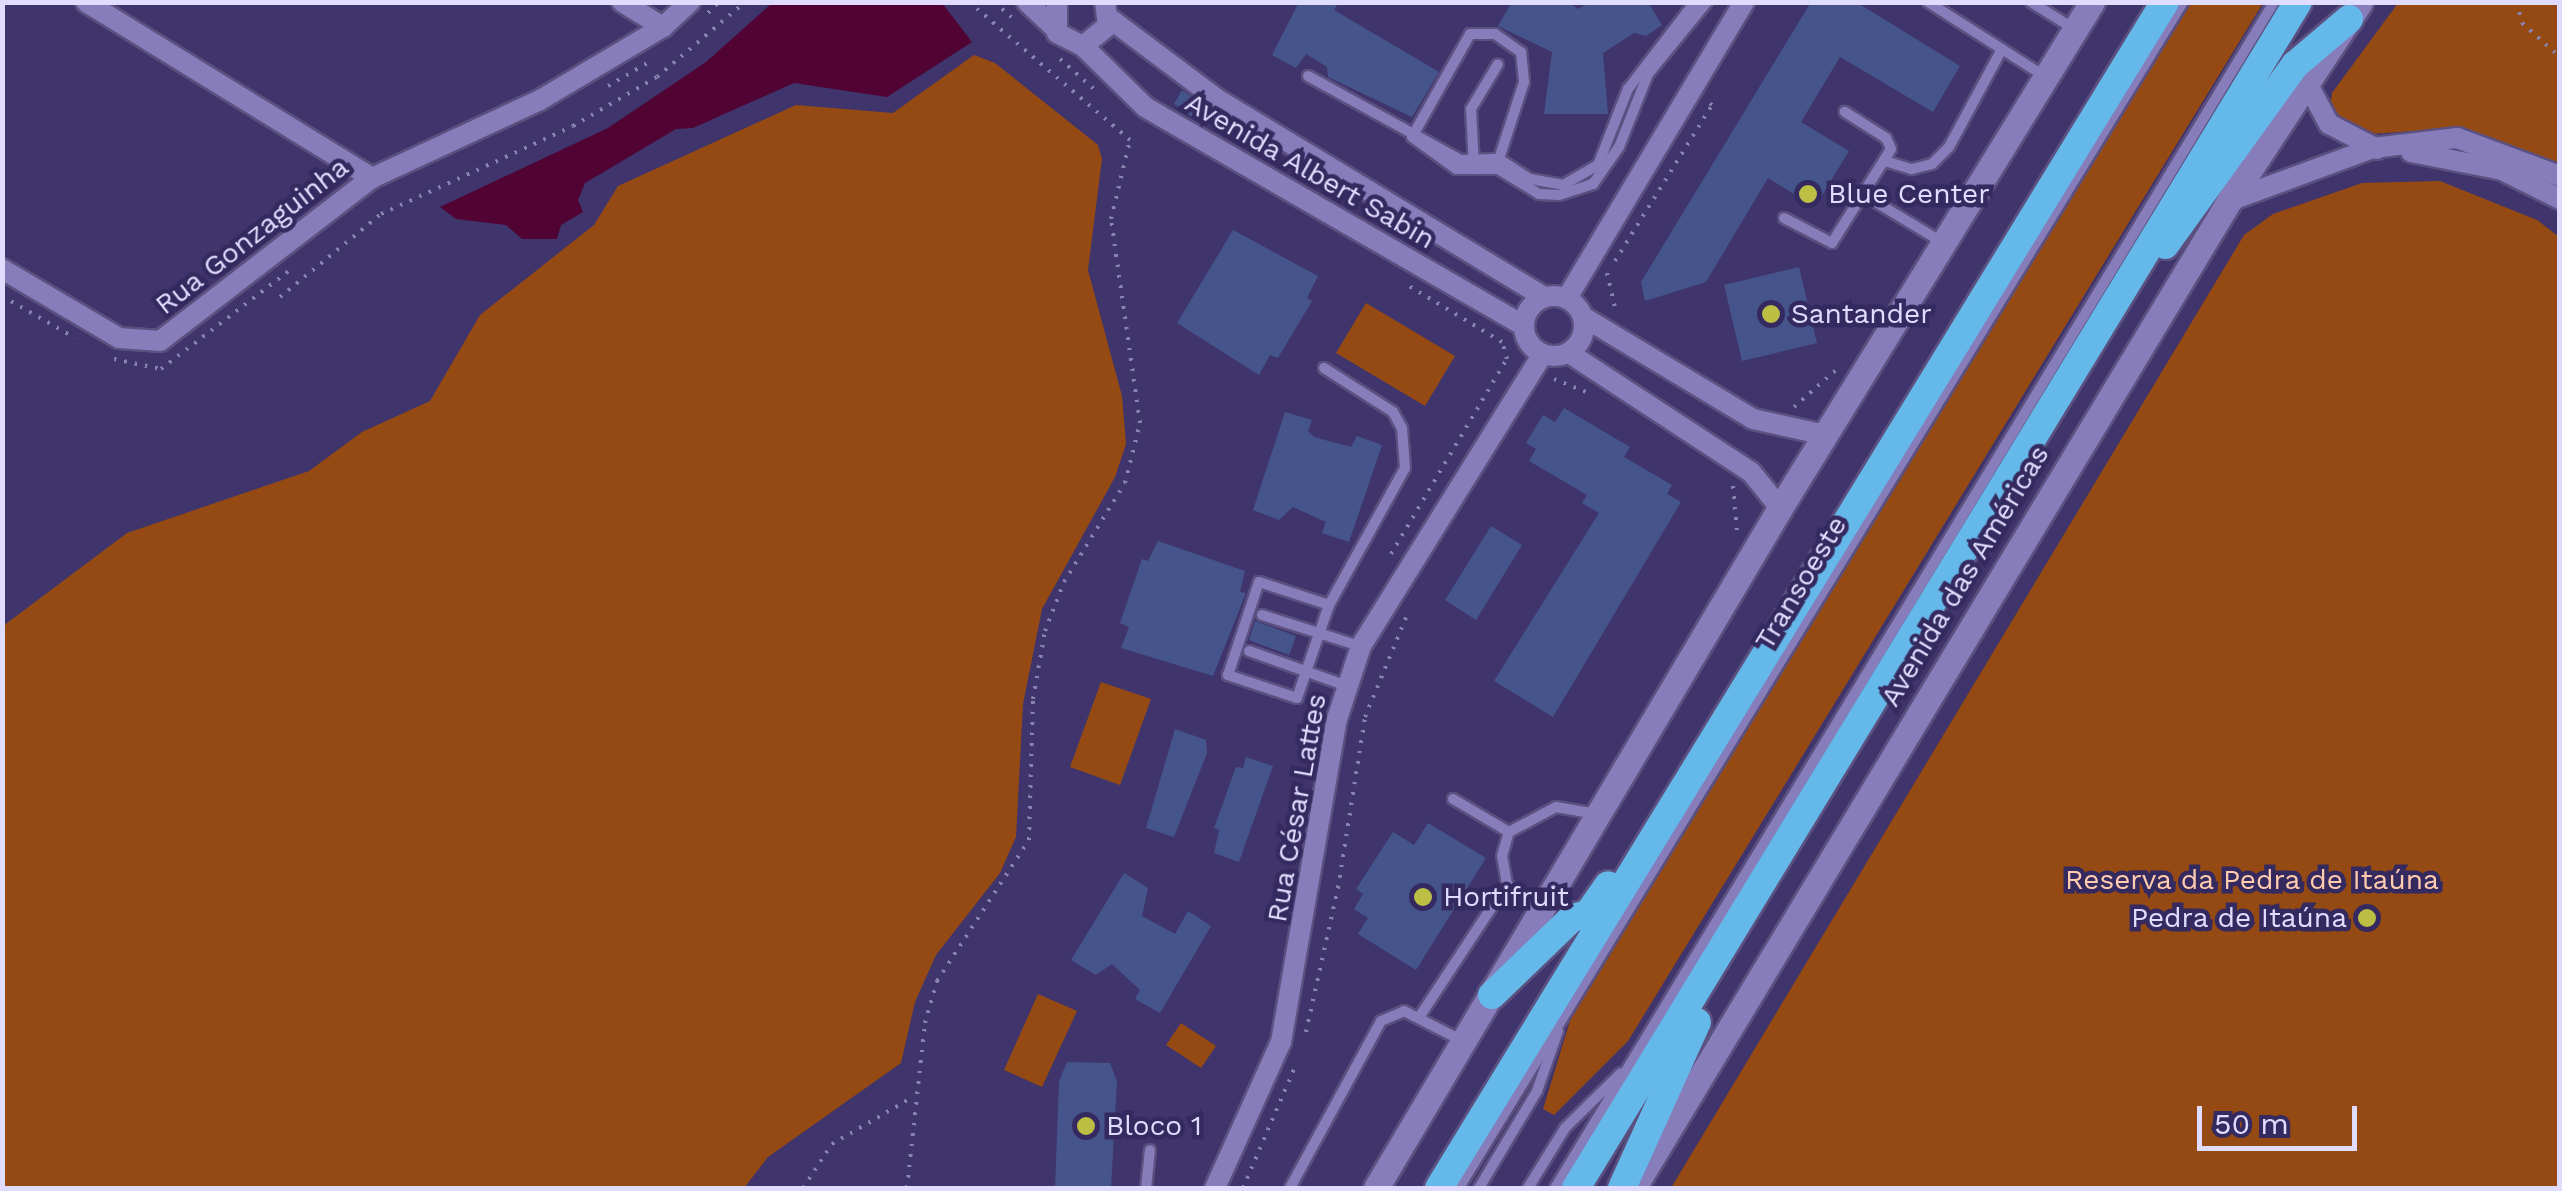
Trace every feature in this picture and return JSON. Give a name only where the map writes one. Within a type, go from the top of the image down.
[{"type":"highway","points":[[2140,42],[2148,2]]},
{"type":"highway","points":[[1439,1188],[2165,2]]},
{"type":"highway","name":"Avenida das Américas","points":[[1576,1188],[2298,2]]},
{"type":"highway","points":[[2133,271],[2171,239],[2295,65],[2355,11]]},
{"type":"highway","points":[[1492,995],[1572,918],[1588,914],[1632,848],[1670,813]]},
{"type":"highway","points":[[1622,1188],[1648,1123],[1747,929],[1752,902]]},
{"type":"main road","points":[[1376,1188],[1755,549],[2092,2]]},
{"type":"main road","name":"Avenida das Américas","points":[[1633,1188],[2229,202],[2355,11]]},
{"type":"street","points":[[86,2],[372,178]]},
{"type":"street","points":[[622,2],[664,27]]},
{"type":"street","points":[[1021,12],[1053,26],[1057,2]]},
{"type":"street","points":[[1568,298],[1744,2]]},
{"type":"street","points":[[1083,46],[1098,40],[1107,10]]},
{"type":"street","name":"Avenida Albert Sabin","points":[[1107,10],[1217,98],[1544,297]]},
{"type":"street","name":"Rua Gonzaguinha","points":[[2,269],[119,338],[160,342],[372,178],[540,100],[695,12]]},
{"type":"street","name":"Avenida Albert Sabin","points":[[1053,26],[1062,39],[1083,46],[1144,107],[1524,326]]},
{"type":"street","points":[[2307,82],[2329,124],[2373,148],[2447,156],[2502,170],[2560,199]]},
{"type":"street","points":[[2229,202],[2373,148],[2458,138],[2560,176]]},
{"type":"street","points":[[1780,508],[1752,472],[1569,353],[1543,354],[1529,343],[1524,326],[1529,308],[1544,297],[1568,298],[1584,318],[1753,419],[1825,435]]},
{"type":"street","points":[[1569,353],[1582,338],[1584,318]]},
{"type":"street","name":"Rua César Lattes","points":[[1215,1188],[1281,1042],[1347,686],[1361,646],[1543,354]]},
{"type":"lane","points":[[1474,166],[1498,159],[1549,186],[1589,173],[1604,155],[1633,80],[1695,2]]},
{"type":"lane","points":[[1308,76],[1412,137],[1474,166],[1498,169],[1539,194],[1559,196],[1593,184],[1620,147],[1648,74],[1707,2]]},
{"type":"lane","points":[[1928,2],[2045,76]]},
{"type":"lane","points":[[2031,2],[2074,30]]},
{"type":"lane","name":"Transoeste","points":[[1460,1188],[2183,2]]},
{"type":"lane","points":[[1555,1188],[2274,2]]},
{"type":"lane","points":[[1412,137],[1470,34],[1495,34],[1521,52],[1524,82],[1498,159]]},
{"type":"lane","points":[[1885,161],[1912,169],[1932,164],[1949,147],[2002,49]]},
{"type":"lane","points":[[1474,166],[1471,108],[1498,64]]},
{"type":"lane","points":[[1784,218],[1828,244],[1885,161],[1890,141],[1845,112]]},
{"type":"lane","points":[[1864,195],[1942,242]]},
{"type":"lane","points":[[1324,368],[1393,412],[1402,428],[1405,468],[1328,605],[1297,698],[1228,674],[1259,582],[1328,605]]},
{"type":"lane","points":[[1262,615],[1361,646]]},
{"type":"lane","points":[[1249,651],[1347,686]]},
{"type":"lane","points":[[1453,798],[1509,832]]},
{"type":"lane","points":[[1538,913],[1507,884],[1502,856],[1509,832],[1556,806],[1597,814]]},
{"type":"lane","points":[[1420,1016],[1507,884]]},
{"type":"lane","points":[[1290,1188],[1380,1020],[1394,1012],[1420,1016],[1464,1042]]},
{"type":"lane","points":[[1479,1188],[1537,1091],[1562,1016]]},
{"type":"lane","points":[[1528,1188],[1565,1128],[1631,1064]]},
{"type":"lane","points":[[1146,1188],[1150,1150]]},
{"type":"path","points":[[695,12],[719,2]]},
{"type":"path","points":[[280,297],[381,214],[573,126],[657,77],[745,2]]},
{"type":"path","points":[[906,1188],[912,1097],[938,981],[1029,840],[1033,699],[1045,631],[1064,582],[1125,483],[1140,423],[1111,219],[1130,140],[969,2]]},
{"type":"path","points":[[994,2],[1021,12]]},
{"type":"path","points":[[2517,2],[2522,23],[2560,57]]},
{"type":"path","points":[[602,89],[663,51]]},
{"type":"path","points":[[1055,55],[1098,92]]},
{"type":"path","points":[[1628,320],[1614,310],[1607,274],[1712,104],[1693,92]]},
{"type":"path","points":[[103,353],[161,369],[298,263]]},
{"type":"path","points":[[1382,570],[1507,359],[1502,342],[1395,278]]},
{"type":"path","points":[[2,296],[88,345]]},
{"type":"path","points":[[1779,408],[1807,401],[1831,368],[1859,379]]},
{"type":"path","points":[[1545,384],[1554,379],[1594,396]]},
{"type":"path","points":[[1730,480],[1739,497],[1733,528],[1755,549]]},
{"type":"path","points":[[1305,1036],[1338,888],[1365,717],[1414,600]]},
{"type":"path","points":[[1243,1188],[1299,1054]]},
{"type":"path","points":[[803,1188],[832,1144],[912,1097]]},
{"type":"green space","points":[[2189,3],[2263,3],[1628,1041],[1554,1115],[1543,1109],[1573,1011]]},
{"type":"green space","points":[[2398,3],[2559,3],[2559,165],[2444,129],[2356,135],[2342,130],[2330,107],[2332,93]]},
{"type":"green space","points":[[974,55],[995,63],[1098,145],[1102,159],[1088,270],[1122,396],[1126,444],[1115,477],[1042,609],[1023,704],[1016,837],[1000,873],[936,955],[915,1002],[901,1063],[768,1157],[744,1188],[3,1188],[3,626],[127,533],[309,471],[362,432],[430,401],[480,315],[594,225],[618,186],[796,105],[893,113]]},
{"type":"green space","name":"Reserva da Pedra de Itaúna","points":[[2440,181],[2537,220],[2559,237],[2559,1188],[1671,1188],[2244,235],[2273,214],[2362,183]]},
{"type":"green space","points":[[1366,303],[1455,356],[1425,406],[1336,353]]},
{"type":"green space","points":[[1101,682],[1151,699],[1120,785],[1070,767]]},
{"type":"green space","points":[[1038,994],[1077,1011],[1042,1087],[1004,1070]]},
{"type":"green space","points":[[1181,1023],[1216,1046],[1201,1068],[1166,1045]]},
{"type":"shaded area","points":[[772,3],[942,3],[972,42],[887,97],[794,83],[693,128],[676,129],[585,183],[578,200],[583,212],[561,225],[557,239],[522,239],[506,225],[456,219],[440,207],[608,128],[706,62]]},
{"type":"building","points":[[1299,2],[1339,2],[1334,10],[1439,72],[1412,117],[1328,77],[1327,67],[1306,54],[1296,68],[1272,55]]},
{"type":"building","points":[[1512,2],[1569,2],[1578,9],[1590,2],[1648,2],[1662,25],[1646,36],[1634,33],[1603,53],[1608,114],[1544,114],[1552,52],[1498,26]]},
{"type":"building","points":[[1811,2],[1856,2],[1960,66],[1933,112],[1840,57],[1801,122],[1849,151],[1815,207],[1768,178],[1706,282],[1645,301],[1641,282]]},
{"type":"building","points":[[1182,90],[1213,112],[1205,126],[1174,104]]},
{"type":"building","points":[[1233,230],[1318,276],[1307,298],[1312,301],[1278,358],[1270,355],[1259,375],[1177,323]]},
{"type":"building","name":"Santander","points":[[1799,267],[1817,343],[1742,361],[1724,285]]},
{"type":"building","points":[[1564,408],[1630,447],[1624,457],[1672,485],[1667,494],[1681,502],[1553,717],[1494,681],[1599,513],[1582,503],[1587,495],[1529,461],[1536,449],[1526,443],[1543,415],[1555,422]]},
{"type":"building","points":[[1285,412],[1312,420],[1308,431],[1314,437],[1351,447],[1357,436],[1382,445],[1349,542],[1322,533],[1326,522],[1293,507],[1279,520],[1253,510]]},
{"type":"building","points":[[1491,526],[1522,545],[1476,620],[1445,600]]},
{"type":"building","points":[[1158,541],[1245,571],[1240,592],[1246,593],[1213,676],[1121,648],[1129,627],[1120,623],[1142,559],[1148,561]]},
{"type":"building","points":[[1255,621],[1296,636],[1289,655],[1249,640]]},
{"type":"building","points":[[1175,729],[1206,740],[1207,753],[1174,837],[1146,828]]},
{"type":"building","points":[[1246,757],[1273,766],[1239,862],[1214,853],[1219,830],[1214,828],[1236,767],[1243,768]]},
{"type":"building","points":[[1428,823],[1486,858],[1416,970],[1358,934],[1368,918],[1354,909],[1363,894],[1356,889],[1393,832],[1414,845]]},
{"type":"building","points":[[1124,873],[1148,888],[1142,916],[1175,934],[1188,911],[1211,926],[1160,1013],[1135,999],[1140,990],[1112,964],[1096,975],[1071,960]]},
{"type":"building","name":"Bloco 1","points":[[1067,1062],[1110,1063],[1117,1081],[1111,1188],[1055,1188],[1059,1081]]},
{"type":"place","name":"Blue Center","points":[[1808,194]]},
{"type":"place","name":"Santander","points":[[1771,314]]},
{"type":"place","name":"Hortifruit","points":[[1423,897]]},
{"type":"place","name":"Pedra de Itaúna","points":[[2367,918]]},
{"type":"place","name":"Bloco 1","points":[[1086,1126]]}]
